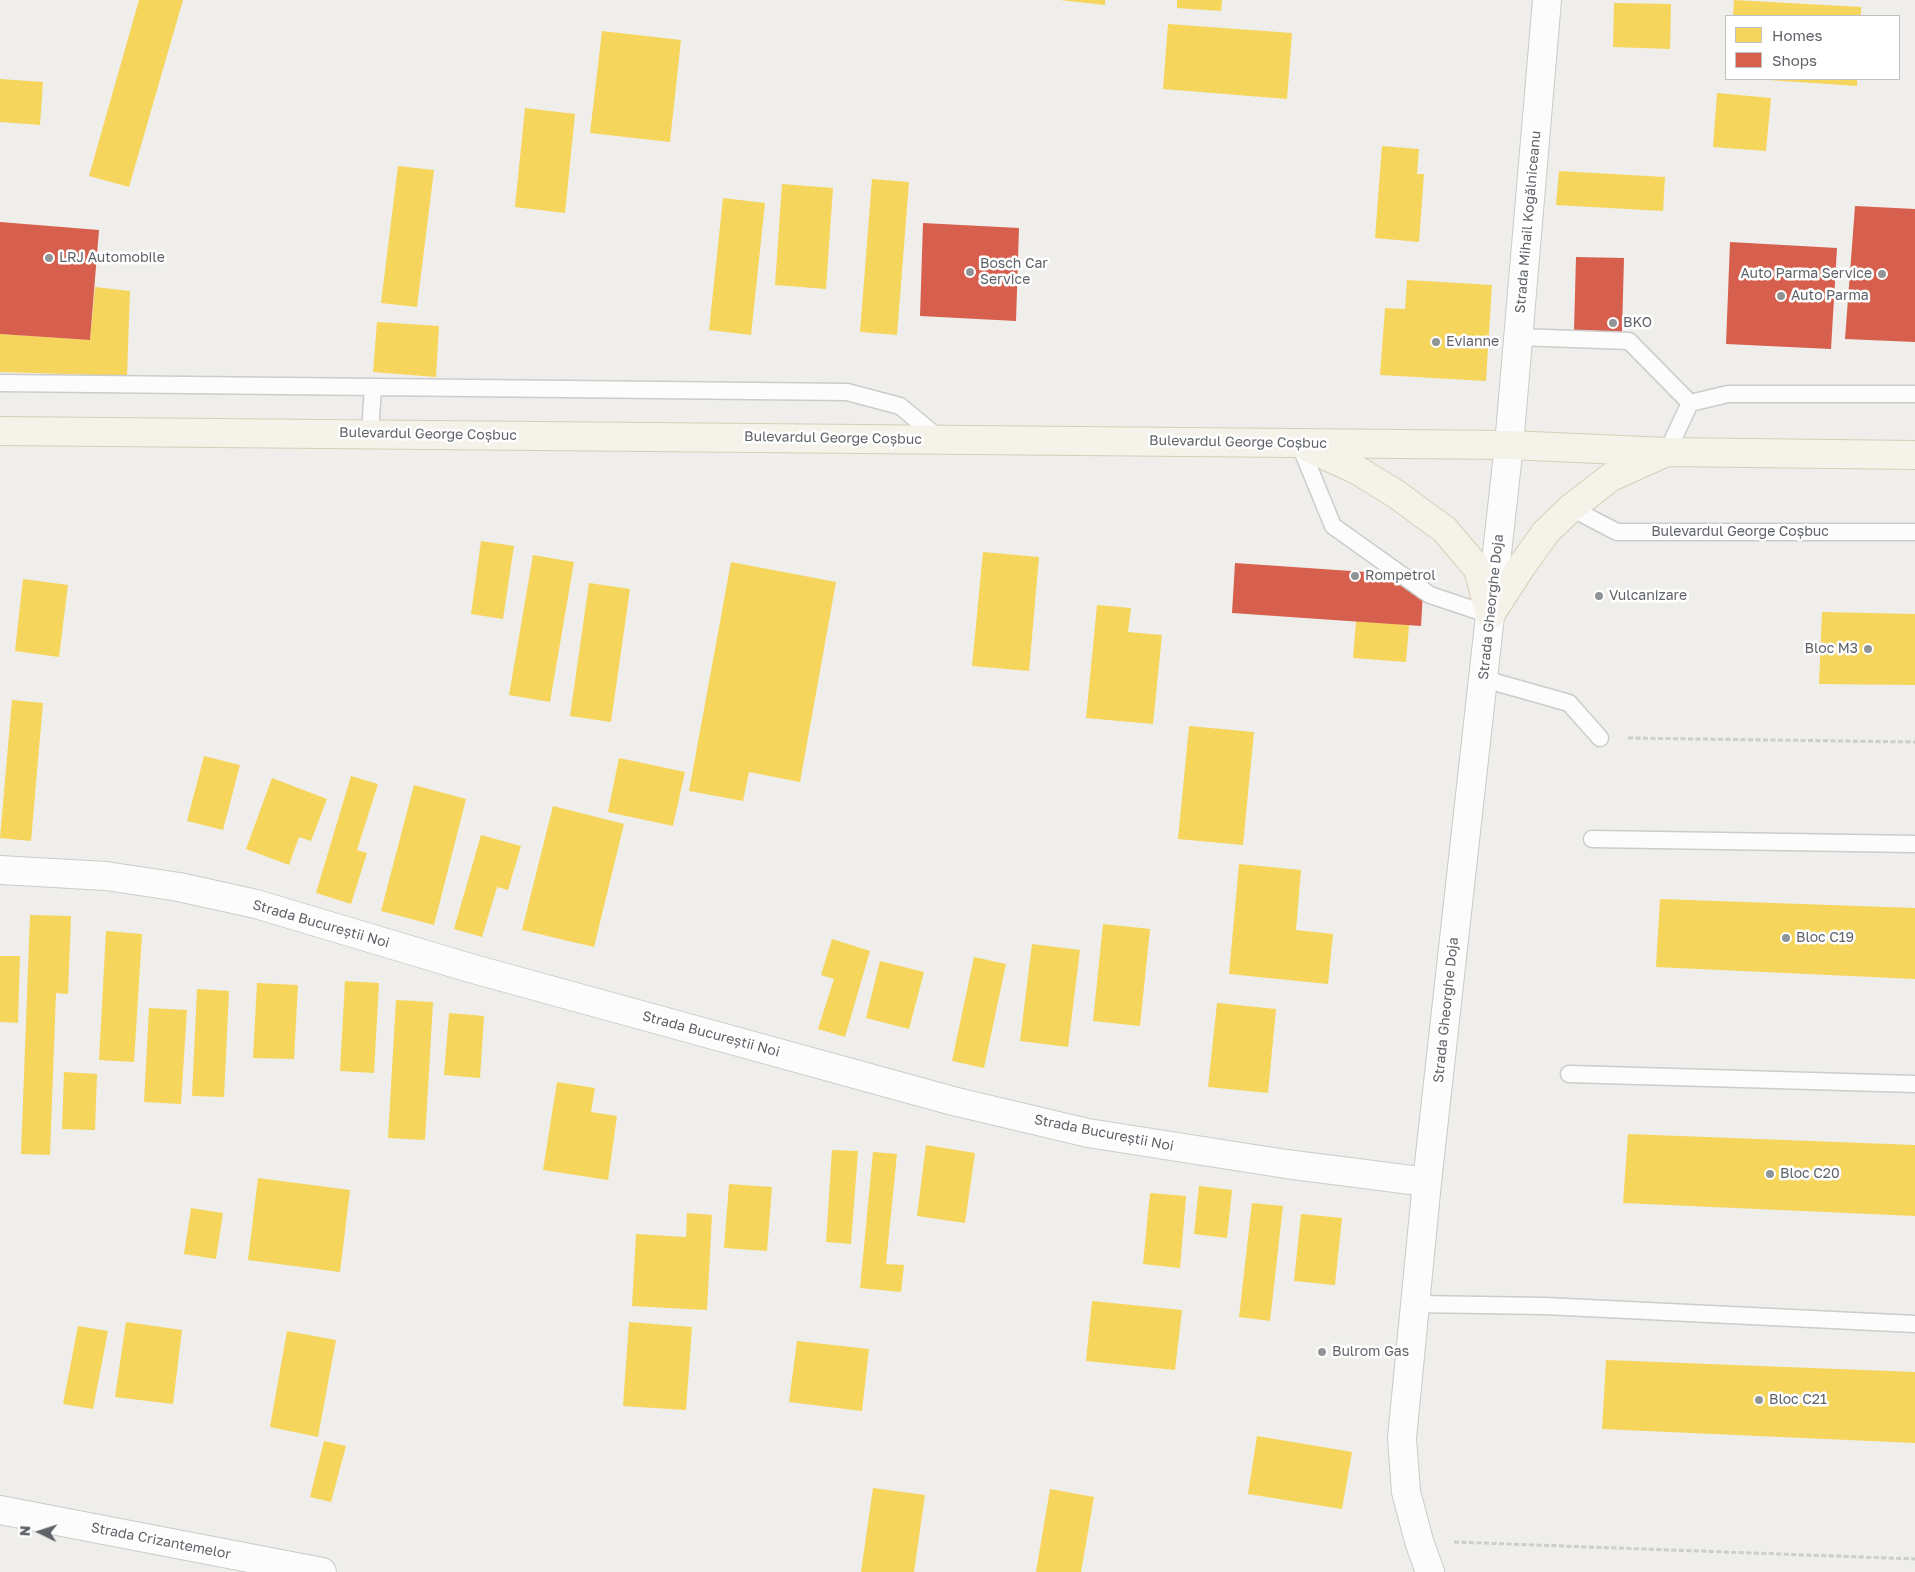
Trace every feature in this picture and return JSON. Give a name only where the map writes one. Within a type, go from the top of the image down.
[{"type":"main road","name":"Bulevardul George Coșbuc","points":[[0,431],[1509,445],[1666,452],[1915,455]]},
{"type":"main road","points":[[1299,443],[1357,470],[1396,494],[1445,530],[1478,569],[1490,615]]},
{"type":"main road","points":[[1490,615],[1546,532],[1571,508],[1611,477],[1666,452]]},
{"type":"street","name":"Strada Mihail Kogălniceanu","points":[[1509,445],[1547,0]]},
{"type":"street","name":"Strada Gheorghe Doja","points":[[1430,1572],[1419,1541],[1406,1492],[1402,1438],[1427,1182],[1509,445]]},
{"type":"street","name":"Strada Bucureștii Noi","points":[[0,870],[106,876],[179,887],[256,904],[470,968],[953,1101],[1088,1133],[1286,1164],[1427,1182]]},
{"type":"street","name":"Strada Crizantemelor","points":[[0,1510],[322,1572]]},
{"type":"lane","points":[[1518,337],[1629,341],[1690,403]]},
{"type":"lane","points":[[0,383],[847,392],[900,406],[940,439]]},
{"type":"lane","points":[[370,433],[373,386]]},
{"type":"lane","points":[[1690,403],[1728,394],[1915,394]]},
{"type":"lane","points":[[1666,452],[1690,403]]},
{"type":"lane","points":[[1299,443],[1333,526],[1430,595],[1490,615]]},
{"type":"lane","name":"Bulevardul George Coșbuc","points":[[1571,508],[1617,532],[1915,532]]},
{"type":"lane","points":[[1484,678],[1570,703],[1600,738]]},
{"type":"lane","points":[[1592,839],[1915,844]]},
{"type":"lane","points":[[1569,1074],[1915,1084]]},
{"type":"lane","points":[[1416,1304],[1545,1306],[1915,1324]]},
{"type":"path","points":[[1600,738],[1915,742]]},
{"type":"path","points":[[1419,1541],[1915,1559]]},
{"type":"building: Homes","points":[[139,0],[183,0],[129,187],[89,176]]},
{"type":"building: Homes","points":[[1060,0],[1105,0],[1105,5]]},
{"type":"building: Homes","points":[[1177,0],[1222,0],[1221,11],[1177,8]]},
{"type":"building: Homes","points":[[1734,0],[1861,7],[1861,15],[1733,15]]},
{"type":"building: Homes","points":[[1614,3],[1671,4],[1670,49],[1613,47]]},
{"type":"building: Homes","points":[[1168,24],[1292,33],[1287,99],[1163,89]]},
{"type":"building: Homes","points":[[602,31],[681,40],[670,142],[590,133]]},
{"type":"building: Homes","points":[[0,79],[43,82],[40,125],[0,122]]},
{"type":"building: Homes","points":[[1769,80],[1857,80],[1857,86]]},
{"type":"building: Homes","points":[[1717,93],[1771,98],[1766,151],[1713,147]]},
{"type":"building: Homes","points":[[525,108],[575,114],[565,213],[515,207]]},
{"type":"building: Homes","points":[[1382,146],[1419,149],[1417,174],[1424,174],[1419,242],[1375,238]]},
{"type":"building: Homes","points":[[398,166],[434,170],[417,307],[381,303]]},
{"type":"building: Homes","points":[[1559,171],[1665,177],[1663,211],[1556,205]]},
{"type":"building: Homes","points":[[872,179],[909,182],[897,335],[860,332]]},
{"type":"building: Homes","points":[[782,184],[833,188],[826,289],[775,285]]},
{"type":"building: Homes","points":[[723,198],[765,203],[751,335],[709,330]]},
{"type":"building: Homes","name":"Evianne","points":[[1407,280],[1492,285],[1486,381],[1380,375],[1385,308],[1405,309]]},
{"type":"building: Homes","points":[[95,287],[130,291],[127,376],[0,372],[0,334],[90,340]]},
{"type":"building: Homes","points":[[377,322],[439,326],[436,377],[373,372]]},
{"type":"building: Homes","points":[[481,541],[514,546],[503,619],[471,614]]},
{"type":"building: Homes","points":[[983,552],[1039,557],[1029,671],[972,666]]},
{"type":"building: Homes","points":[[533,555],[574,562],[550,702],[509,695]]},
{"type":"building: Homes","points":[[731,562],[836,582],[800,782],[749,772],[743,801],[689,791]]},
{"type":"building: Homes","points":[[23,579],[68,585],[59,657],[15,651]]},
{"type":"building: Homes","points":[[589,583],[630,589],[611,722],[570,716]]},
{"type":"building: Homes","points":[[1097,605],[1131,608],[1128,632],[1162,635],[1153,724],[1086,718]]},
{"type":"building: Homes","name":"Bloc M3","points":[[1822,612],[1915,614],[1915,685],[1819,684]]},
{"type":"building: Homes","points":[[1356,621],[1409,625],[1406,662],[1353,658]]},
{"type":"building: Homes","points":[[12,700],[43,703],[31,841],[0,838]]},
{"type":"building: Homes","points":[[1189,726],[1254,732],[1243,845],[1178,839]]},
{"type":"building: Homes","points":[[204,756],[240,765],[223,830],[187,821]]},
{"type":"building: Homes","points":[[619,758],[685,772],[673,826],[608,812]]},
{"type":"building: Homes","points":[[351,776],[378,784],[357,850],[367,853],[351,904],[316,893]]},
{"type":"building: Homes","points":[[272,778],[327,799],[311,841],[299,837],[289,865],[246,849]]},
{"type":"building: Homes","points":[[414,785],[466,799],[434,925],[381,911]]},
{"type":"building: Homes","points":[[553,806],[624,824],[594,947],[522,930]]},
{"type":"building: Homes","points":[[481,835],[521,846],[508,890],[497,887],[482,937],[454,929]]},
{"type":"building: Homes","points":[[1239,864],[1301,870],[1296,930],[1333,934],[1328,984],[1229,974]]},
{"type":"building: Homes","name":"Bloc C19","points":[[1660,899],[1915,908],[1915,979],[1656,967]]},
{"type":"building: Homes","points":[[30,915],[71,916],[68,994],[56,993],[50,1155],[21,1154]]},
{"type":"building: Homes","points":[[1103,924],[1150,929],[1140,1026],[1093,1021]]},
{"type":"building: Homes","points":[[106,931],[142,934],[134,1062],[99,1060]]},
{"type":"building: Homes","points":[[832,939],[870,951],[845,1037],[818,1029],[834,979],[821,975]]},
{"type":"building: Homes","points":[[1032,944],[1080,950],[1068,1047],[1020,1041]]},
{"type":"building: Homes","points":[[0,956],[20,956],[18,1023],[0,1022]]},
{"type":"building: Homes","points":[[974,957],[1006,964],[984,1068],[952,1061]]},
{"type":"building: Homes","points":[[880,961],[924,972],[909,1029],[866,1018]]},
{"type":"building: Homes","points":[[345,981],[379,983],[374,1073],[340,1071]]},
{"type":"building: Homes","points":[[257,983],[298,985],[294,1059],[253,1058]]},
{"type":"building: Homes","points":[[197,989],[229,991],[224,1097],[192,1096]]},
{"type":"building: Homes","points":[[396,1000],[433,1002],[425,1140],[388,1138]]},
{"type":"building: Homes","points":[[1217,1003],[1276,1009],[1268,1093],[1208,1087]]},
{"type":"building: Homes","points":[[149,1008],[187,1010],[181,1104],[144,1102]]},
{"type":"building: Homes","points":[[449,1013],[484,1016],[480,1078],[444,1075]]},
{"type":"building: Homes","points":[[64,1072],[97,1074],[95,1130],[62,1129]]},
{"type":"building: Homes","points":[[557,1082],[595,1088],[591,1112],[617,1116],[608,1180],[543,1170]]},
{"type":"building: Homes","name":"Bloc C20","points":[[1628,1134],[1915,1145],[1915,1216],[1623,1203]]},
{"type":"building: Homes","points":[[926,1145],[975,1153],[965,1223],[917,1216]]},
{"type":"building: Homes","points":[[832,1150],[858,1151],[851,1244],[826,1242]]},
{"type":"building: Homes","points":[[873,1152],[897,1154],[886,1264],[904,1265],[901,1292],[860,1288]]},
{"type":"building: Homes","points":[[258,1178],[350,1190],[340,1272],[248,1260]]},
{"type":"building: Homes","points":[[729,1184],[772,1187],[767,1251],[724,1248]]},
{"type":"building: Homes","points":[[1199,1186],[1232,1190],[1227,1238],[1194,1234]]},
{"type":"building: Homes","points":[[1150,1193],[1186,1196],[1180,1268],[1143,1264]]},
{"type":"building: Homes","points":[[1252,1203],[1283,1206],[1270,1321],[1239,1317]]},
{"type":"building: Homes","points":[[191,1208],[223,1213],[216,1259],[184,1254]]},
{"type":"building: Homes","points":[[687,1213],[712,1215],[707,1310],[632,1306],[636,1234],[686,1237]]},
{"type":"building: Homes","points":[[1301,1214],[1342,1218],[1335,1285],[1294,1281]]},
{"type":"building: Homes","points":[[1092,1301],[1182,1310],[1175,1370],[1086,1361]]},
{"type":"building: Homes","points":[[126,1322],[182,1330],[173,1404],[115,1397]]},
{"type":"building: Homes","points":[[629,1322],[692,1327],[686,1410],[623,1406]]},
{"type":"building: Homes","points":[[78,1326],[108,1331],[93,1409],[63,1404]]},
{"type":"building: Homes","points":[[287,1331],[336,1340],[318,1437],[270,1427]]},
{"type":"building: Homes","points":[[797,1341],[869,1349],[862,1411],[789,1402]]},
{"type":"building: Homes","name":"Bloc C21","points":[[1606,1360],[1915,1372],[1915,1443],[1602,1429]]},
{"type":"building: Homes","points":[[1257,1436],[1352,1452],[1342,1509],[1248,1494]]},
{"type":"building: Homes","points":[[324,1441],[346,1446],[331,1502],[310,1497]]},
{"type":"building: Homes","points":[[873,1488],[925,1495],[914,1572],[861,1572]]},
{"type":"building: Homes","points":[[1050,1489],[1094,1497],[1081,1572],[1036,1572]]},
{"type":"building: Shops","name":"Auto Parma Service","points":[[1855,206],[1915,209],[1915,342],[1845,339]]},
{"type":"building: Shops","name":"LRJ Automobile","points":[[0,222],[99,230],[90,340],[0,334]]},
{"type":"building: Shops","name":"Bosch Car Service","points":[[923,223],[1019,228],[1016,321],[920,316]]},
{"type":"building: Shops","name":"Auto Parma","points":[[1730,242],[1837,248],[1831,349],[1726,344]]},
{"type":"building: Shops","points":[[1576,257],[1624,258],[1622,332],[1574,330]]},
{"type":"building: Shops","points":[[1235,563],[1424,576],[1421,626],[1232,613]]},
{"type":"place","name":"LRJ Automobile","points":[[49,258]]},
{"type":"place","name":"Bosch Car Service","points":[[970,272]]},
{"type":"place","name":"Auto Parma Service","points":[[1882,274]]},
{"type":"place","name":"Auto Parma","points":[[1781,296]]},
{"type":"place","name":"BKO","points":[[1613,323]]},
{"type":"place","name":"Evianne","points":[[1436,342]]},
{"type":"place","name":"Rompetrol","points":[[1355,576]]},
{"type":"place","name":"Vulcanizare","points":[[1599,596]]},
{"type":"place","name":"Bloc M3","points":[[1868,649]]},
{"type":"place","name":"Bloc C19","points":[[1786,938]]},
{"type":"place","name":"Bloc C20","points":[[1770,1174]]},
{"type":"place","name":"Bulrom Gas","points":[[1322,1352]]},
{"type":"place","name":"Bloc C21","points":[[1759,1400]]}]
